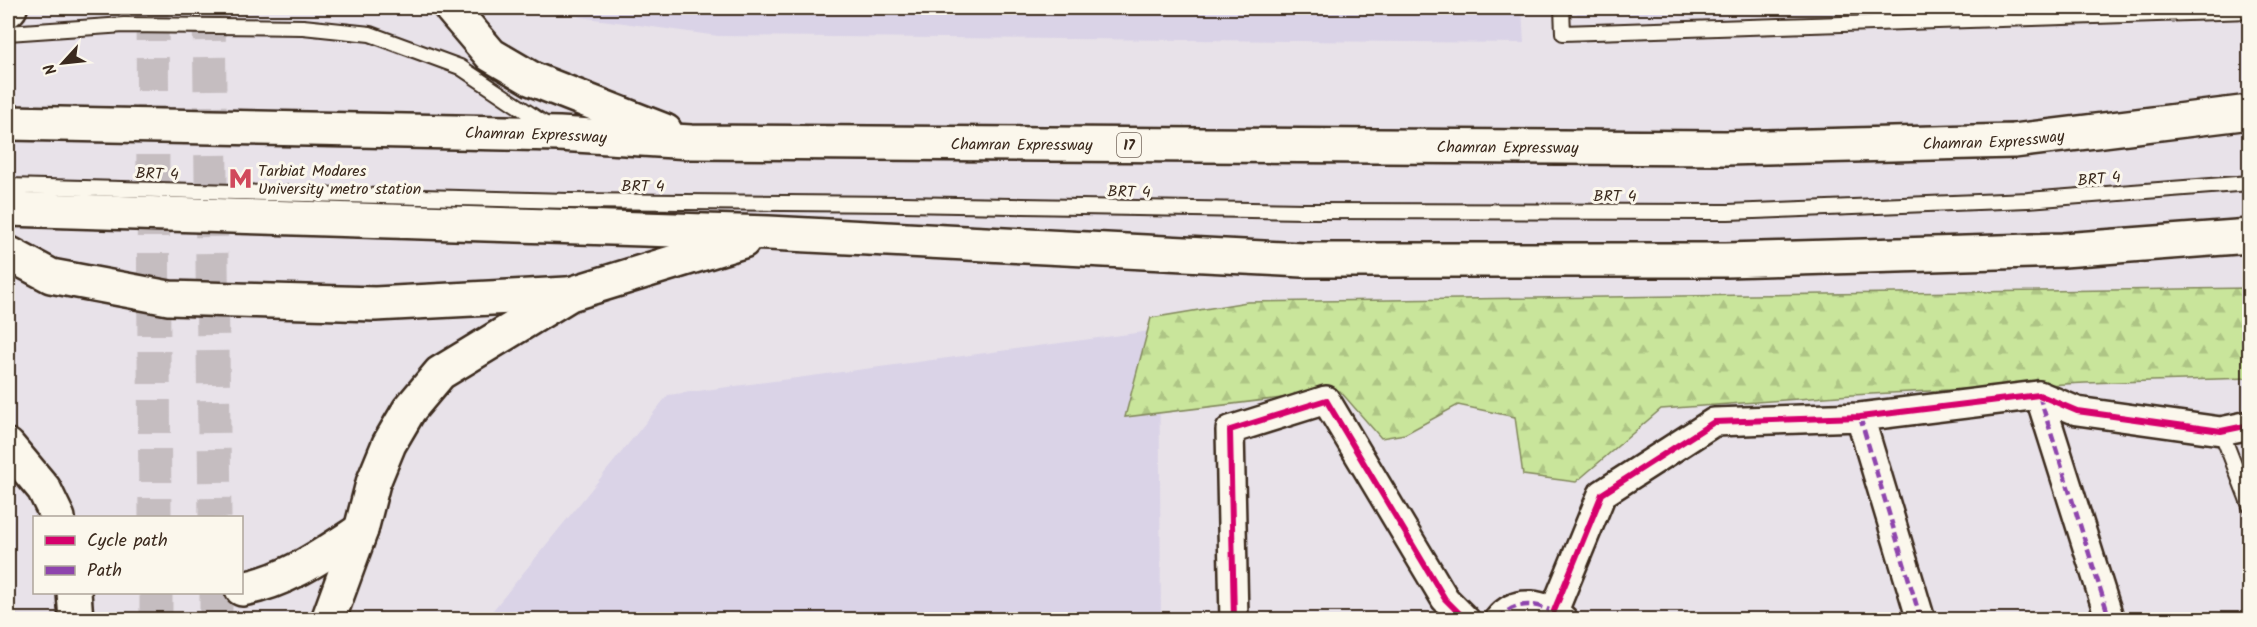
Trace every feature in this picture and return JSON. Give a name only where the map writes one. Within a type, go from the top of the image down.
[{"type":"highway","points":[[451,8],[491,55],[532,80],[691,142]]},
{"type":"highway","name":"Chamran Expressway","points":[[8,123],[559,134],[691,142],[1726,148],[2014,141],[2250,112]]},
{"type":"highway","points":[[8,209],[769,233],[1304,260],[1726,260],[2063,250],[2250,236]]},
{"type":"highway","points":[[8,253],[51,276],[170,298],[375,304],[570,294],[769,233]]},
{"type":"highway","points":[[328,620],[361,530],[373,483],[389,444],[409,410],[440,373],[570,294]]},
{"type":"highway","points":[[8,446],[51,503],[76,516]]},
{"type":"highway","points":[[243,589],[260,586],[300,570],[361,530]]},
{"type":"highway","points":[[74,594],[75,620]]},
{"type":"street","points":[[2039,396],[2110,620]]},
{"type":"street","points":[[1498,620],[1513,608],[1526,604],[1540,605],[1559,615],[1602,494],[1714,422],[1860,417],[2039,396],[2077,411],[2221,431],[2250,425]]},
{"type":"street","points":[[1234,620],[1230,430],[1326,400],[1444,599],[1466,620]]},
{"type":"street","points":[[1860,417],[1921,620]]},
{"type":"lane","points":[[1562,8],[1563,33],[2250,11]]},
{"type":"lane","points":[[8,33],[124,25],[303,27],[370,34],[460,67],[559,134]]},
{"type":"lane","name":"BRT 4","points":[[8,186],[569,201],[1305,211],[1728,212],[2028,200],[2250,183]]},
{"type":"lane","points":[[2221,431],[2250,506]]},
{"type":"shaded area","points":[[564,8],[1522,8],[1524,43],[718,36],[580,17]]},
{"type":"shaded area","points":[[1577,8],[1847,8],[1577,16]]},
{"type":"shaded area","points":[[1159,330],[1161,619],[485,620],[668,395]]},
{"type":"green space","points":[[2249,288],[2249,378],[2085,383],[1852,395],[1661,409],[1576,482],[1523,475],[1515,417],[1458,405],[1405,434],[1381,438],[1340,391],[1125,417],[1151,318],[1247,302]]},
{"type":"tunnel","points":[[152,8],[155,516]]},
{"type":"tunnel","points":[[209,8],[215,516]]},
{"type":"tunnel","points":[[156,594],[156,620]]},
{"type":"tunnel","points":[[216,594],[216,620]]},
{"type":"marked path","points":[[2039,395],[2110,620]]},
{"type":"marked path","points":[[1860,417],[1921,620]]},
{"type":"marked path","points":[[1498,620],[1505,613],[1522,605],[1540,606],[1564,620]]},
{"type":"cycle path","points":[[1554,611],[1602,494],[1714,422],[1860,417],[2039,395],[2077,411],[2221,431],[2250,425]]},
{"type":"cycle path","points":[[1234,620],[1230,430],[1326,400],[1445,599],[1466,620]]},
{"type":"place","name":"Tarbiat Modares University metro station","points":[[240,179]]}]
